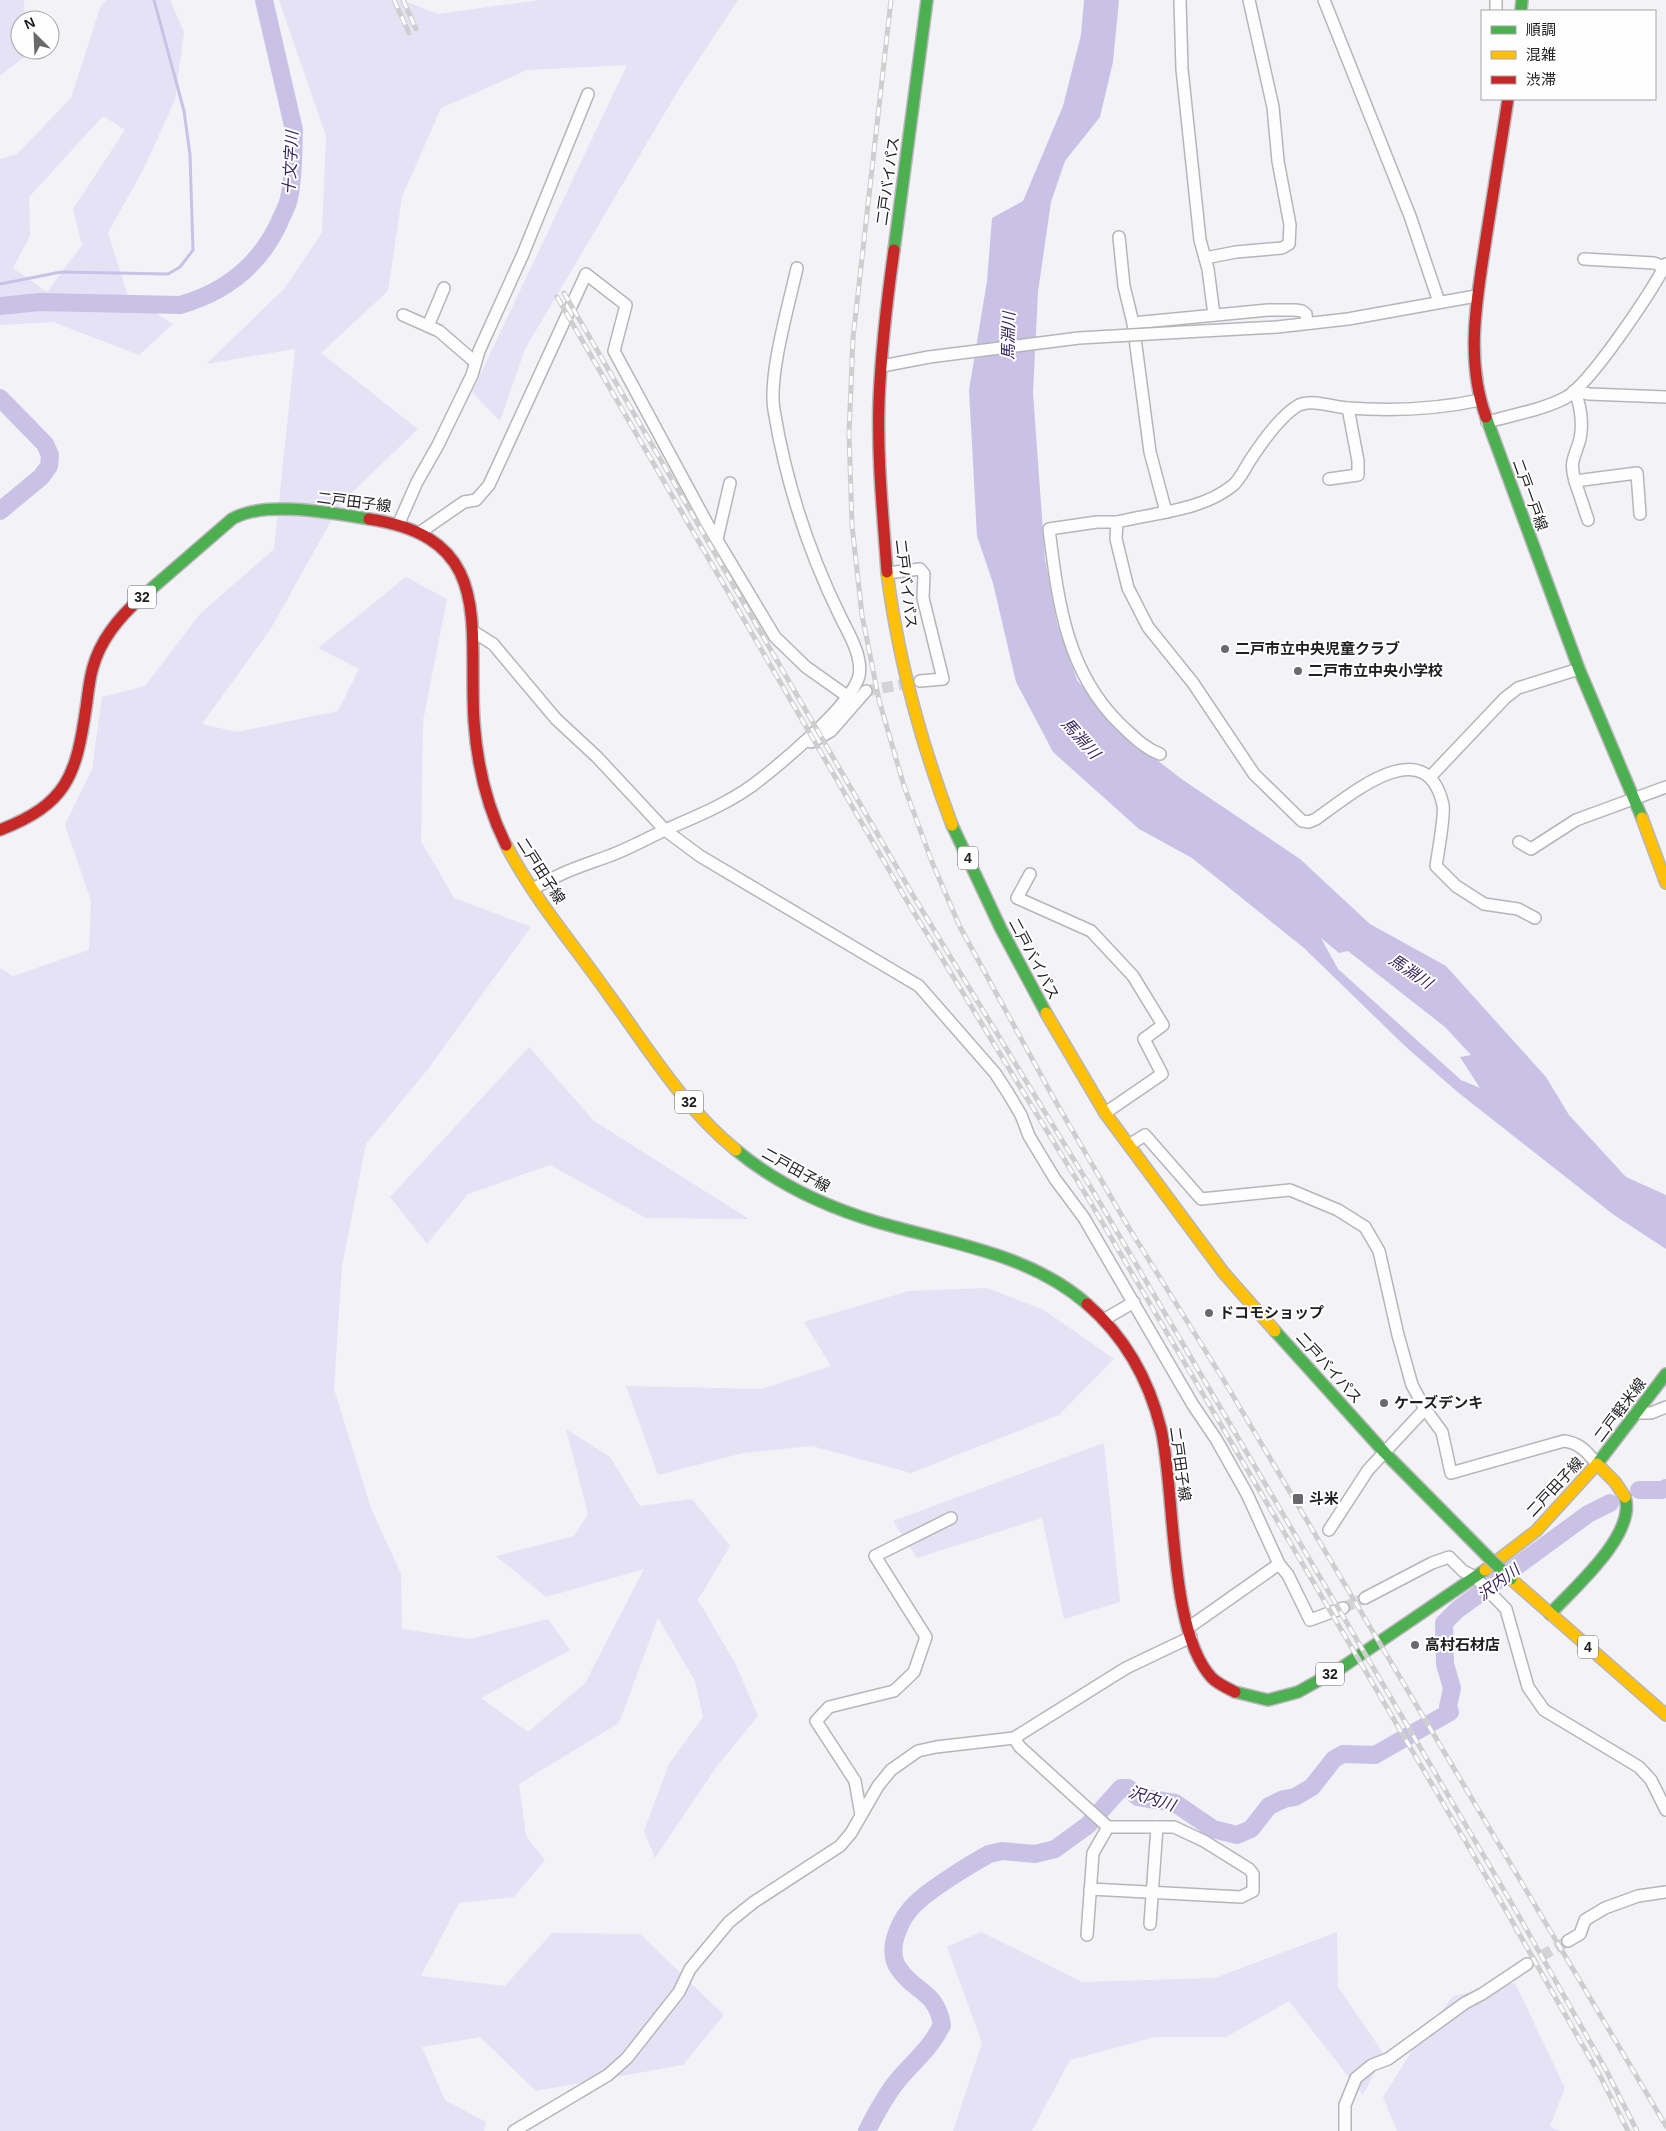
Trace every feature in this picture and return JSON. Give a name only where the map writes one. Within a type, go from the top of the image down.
[{"type":"main road","name":"二戸バイパス","points":[[927,0],[886,307],[879,402],[880,465],[887,573],[896,634],[910,700],[952,825],[1000,929],[1061,1042],[1105,1113],[1223,1272],[1385,1453],[1486,1555],[1550,1614],[1666,1715]]},
{"type":"main road","name":"二戸一戸線","points":[[1508,100],[1476,296],[1475,360],[1480,400],[1579,669],[1635,800],[1666,883]]},
{"type":"main road","name":"二戸田子線","points":[[0,830],[23,821],[38,812],[56,798],[66,786],[76,761],[92,668],[97,653],[112,627],[125,612],[232,519],[244,511],[268,507],[290,511],[350,514],[399,522],[422,531],[445,549],[461,569],[468,588],[474,632],[473,697],[479,769],[484,793],[500,833],[518,868],[640,1038],[710,1127],[732,1148],[784,1183],[839,1209],[988,1252],[1047,1275],[1079,1296],[1105,1319],[1123,1342],[1142,1375],[1157,1411],[1166,1450],[1175,1552],[1190,1632],[1204,1668],[1212,1679],[1246,1696],[1273,1700],[1298,1692],[1342,1668],[1517,1547],[1558,1508],[1597,1464],[1623,1492],[1627,1503],[1626,1522],[1599,1560],[1550,1614]]},
{"type":"main road","name":"二戸軽米線","points":[[1597,1464],[1666,1374]]},
{"type":"street","points":[[1180,0],[1182,69],[1200,240],[1205,258],[1214,315]]},
{"type":"street","points":[[1205,258],[1236,252],[1282,248],[1289,244],[1290,225],[1278,161],[1273,107],[1249,0]]},
{"type":"street","points":[[1324,0],[1414,225],[1439,302]]},
{"type":"street","points":[[399,522],[417,482],[456,410],[588,94]]},
{"type":"street","points":[[1119,237],[1124,286],[1133,323],[1150,452],[1166,512]]},
{"type":"street","points":[[1487,422],[1565,398],[1574,391],[1594,370],[1665,265],[1584,259]]},
{"type":"street","points":[[794,752],[802,742],[828,721],[859,676],[856,647],[814,562],[800,520],[773,408],[772,386],[797,268]]},
{"type":"street","points":[[422,531],[464,502],[476,500],[490,485],[586,274],[626,305],[614,351],[717,539],[775,637],[806,667],[847,696]]},
{"type":"street","points":[[428,326],[444,288]]},
{"type":"street","points":[[882,366],[929,357],[1079,338],[1348,319],[1476,296]]},
{"type":"street","points":[[1133,323],[1295,310],[1306,314],[1308,323]]},
{"type":"street","points":[[402,315],[439,331],[475,362]]},
{"type":"street","points":[[1574,391],[1588,394],[1666,396]]},
{"type":"street","points":[[1574,391],[1579,400],[1581,431],[1572,461],[1575,481],[1588,520]]},
{"type":"street","points":[[1160,754],[1146,748],[1112,716],[1086,681],[1071,650],[1064,625],[1056,586],[1049,529],[1097,522],[1117,522],[1166,512],[1218,495],[1233,486],[1261,443],[1298,406],[1307,403],[1348,408],[1414,408],[1480,400]]},
{"type":"street","points":[[1329,479],[1358,475],[1358,461],[1348,408]]},
{"type":"street","points":[[1575,481],[1637,473],[1640,514]]},
{"type":"street","points":[[717,539],[730,483]]},
{"type":"street","points":[[1117,522],[1116,539],[1128,588],[1148,627],[1193,683],[1254,774],[1302,821],[1309,822],[1316,819],[1370,780],[1384,774],[1406,770],[1422,770],[1430,776],[1443,806],[1436,866],[1456,886],[1484,904],[1518,909],[1535,918]]},
{"type":"street","points":[[887,573],[920,569],[924,574],[924,598],[943,679],[920,681]]},
{"type":"street","points":[[474,632],[493,644],[502,653],[556,719],[597,757],[665,830],[700,856],[919,986],[995,1073],[1021,1115],[1029,1136],[1055,1179],[1084,1218],[1193,1405],[1216,1438],[1247,1494],[1279,1564],[1288,1575],[1310,1620],[1343,1608]]},
{"type":"street","points":[[1430,776],[1505,698],[1518,688],[1579,669]]},
{"type":"street","points":[[533,889],[583,863],[609,856],[738,795],[794,752],[831,731],[866,692]]},
{"type":"street","points":[[1518,842],[1531,849],[1576,820],[1635,800],[1666,787]]},
{"type":"street","points":[[1030,874],[1017,898],[1091,931],[1134,976],[1162,1025],[1144,1039],[1162,1074],[1105,1113]]},
{"type":"street","points":[[1129,1144],[1145,1135],[1202,1199],[1290,1190],[1338,1210],[1365,1227],[1379,1251],[1398,1335],[1412,1384],[1425,1409],[1442,1432],[1451,1473],[1564,1440],[1585,1448],[1597,1464]]},
{"type":"street","points":[[1105,1319],[1134,1302]]},
{"type":"street","points":[[1636,1413],[1651,1413],[1666,1407]]},
{"type":"street","points":[[1330,1530],[1368,1470],[1425,1409]]},
{"type":"street","points":[[861,1815],[855,1781],[816,1721],[829,1708],[894,1691],[914,1672],[926,1637],[874,1556],[951,1518]]},
{"type":"street","points":[[1365,1598],[1432,1563],[1449,1557],[1463,1571],[1476,1577],[1506,1609],[1528,1688],[1544,1710],[1639,1766],[1651,1780],[1666,1810]]},
{"type":"street","points":[[514,2131],[585,2090],[608,2075],[628,2058],[679,1992],[690,1969],[729,1922],[754,1902],[840,1846],[851,1833],[878,1786],[891,1770],[918,1751],[936,1747],[1014,1738],[1126,1668],[1190,1632],[1279,1564]]},
{"type":"street","points":[[1014,1738],[1020,1747],[1108,1827],[1174,1827],[1204,1841],[1249,1869],[1252,1874],[1253,1891],[1241,1897],[1090,1889]]},
{"type":"street","points":[[1087,1935],[1093,1854],[1108,1827]]},
{"type":"street","points":[[1150,1924],[1157,1827]]},
{"type":"street","points":[[1568,1941],[1580,1934],[1585,1920],[1605,1908],[1638,1896],[1666,1892]]},
{"type":"street","points":[[1345,2131],[1345,2105],[1356,2078],[1372,2065],[1388,2059],[1465,2003],[1527,1964]]},
{"type":"shaded area","points":[[0,0],[24,0],[24,10],[10,10],[10,60],[20,60],[0,76]]},
{"type":"shaded area","points":[[107,0],[170,0],[184,32],[175,100],[143,170],[108,233],[128,296],[173,324],[139,355],[53,322],[0,325],[0,159],[17,154],[71,98],[101,5]],"holes":[[[103,116],[125,130],[73,209],[82,245],[47,292],[13,268],[30,236],[29,197]]]},
{"type":"shaded area","points":[[279,0],[402,0],[438,14],[540,0],[738,0],[679,89],[525,349],[500,421],[472,392],[627,65],[527,70],[441,108],[402,197],[388,291],[321,353],[418,429],[341,503],[270,630],[202,724],[237,732],[338,711],[359,669],[318,648],[406,577],[447,599],[423,721],[421,841],[454,898],[531,927],[428,1069],[366,1144],[342,1266],[334,1389],[371,1508],[401,1574],[402,1629],[470,1639],[548,1619],[570,1650],[481,1698],[528,1732],[585,1683],[644,1569],[546,1597],[496,1556],[574,1536],[588,1514],[566,1429],[610,1457],[640,1506],[692,1499],[730,1546],[698,1600],[735,1663],[758,1716],[717,1766],[655,1858],[644,1831],[669,1764],[703,1717],[695,1681],[658,1618],[619,1723],[519,1784],[526,1836],[545,1860],[514,1897],[459,1903],[421,1976],[505,1986],[552,1933],[640,1934],[724,2015],[683,2065],[536,2091],[480,2037],[422,2047],[445,2100],[486,2122],[484,2131],[0,2131],[0,968],[13,976],[89,950],[91,901],[65,825],[92,769],[102,697],[145,686],[200,614],[274,549],[295,349],[206,364],[284,289],[322,233],[326,136]]},
{"type":"shaded area","points":[[529,1047],[594,1121],[749,1219],[646,1218],[550,1165],[468,1194],[427,1244],[390,1197]]},
{"type":"shaded area","points":[[987,1288],[1044,1310],[1114,1359],[1059,1415],[911,1473],[812,1446],[743,1453],[658,1475],[626,1386],[762,1389],[831,1366],[804,1322],[909,1291]]},
{"type":"shaded area","points":[[1104,1443],[1120,1602],[1064,1619],[1042,1518],[917,1558],[893,1521]]},
{"type":"shaded area","points":[[981,1932],[1082,1982],[1215,1978],[1337,1932],[1338,1987],[1384,2054],[1363,2095],[1289,2001],[1226,2037],[1155,2037],[1070,2060],[1032,2131],[953,2131],[982,2043],[947,1947]]},
{"type":"shaded area","points":[[1515,1983],[1565,2088],[1550,2126],[1559,2131],[1397,2131],[1383,2097],[1412,2051],[1453,1996]]},
{"type":"water","name":"馬淵川","points":[[1084,0],[1119,0],[1113,62],[1100,117],[1065,161],[1051,202],[1038,292],[1033,393],[1045,559],[1057,623],[1077,680],[1122,733],[1183,780],[1300,859],[1370,924],[1446,966],[1546,1077],[1569,1115],[1626,1177],[1666,1195],[1666,1249],[1614,1215],[1460,1094],[1406,1047],[1304,948],[1192,858],[1139,829],[1053,752],[1016,682],[993,583],[977,536],[969,390],[987,281],[992,218],[1023,201],[1063,106],[1081,35]],"holes":[[[1321,938],[1339,953],[1348,951],[1445,1027],[1471,1055],[1460,1057],[1480,1088],[1461,1080],[1338,969]]]},
{"type":"waterway","points":[[0,284],[61,272],[168,274],[180,267],[193,250],[190,155],[184,111],[154,0]]},
{"type":"waterway","name":"十文字川","points":[[0,306],[39,302],[180,305],[197,300],[226,285],[262,252],[279,223],[291,190],[294,130],[264,0]]},
{"type":"waterway","name":"十文字川","points":[[0,398],[45,444],[50,455],[49,466],[41,477],[0,511]]},
{"type":"waterway","name":"沢内川","points":[[1639,1490],[1662,1490],[1666,1488]]},
{"type":"waterway","name":"沢内川","points":[[867,2131],[889,2092],[927,2048],[942,2025],[939,2014],[930,1998],[905,1977],[895,1961],[894,1944],[900,1925],[910,1909],[923,1897],[989,1854],[1002,1851],[1035,1854],[1055,1849],[1088,1825],[1121,1788],[1128,1788],[1138,1797],[1175,1803],[1213,1829],[1237,1835],[1251,1829],[1269,1806],[1284,1799],[1295,1797],[1312,1787],[1334,1759],[1343,1754],[1375,1755],[1450,1712],[1448,1707],[1452,1688],[1445,1664],[1444,1623],[1457,1610],[1588,1514],[1610,1503]]},
{"type":"tunnel","points":[[866,691],[910,683]]},
{"type":"tunnel","points":[[1343,1608],[1365,1598]]},
{"type":"tunnel","points":[[1527,1964],[1568,1941]]},
{"type":"railway","points":[[394,0],[409,33]]},
{"type":"railway","points":[[403,0],[416,29]]},
{"type":"railway","points":[[891,0],[853,338],[849,434],[852,525],[862,615],[879,700],[904,786],[932,862],[960,927],[1053,1097],[1129,1228],[1223,1379],[1666,2126]]},
{"type":"railway","points":[[564,293],[914,897],[1096,1196],[1508,1897],[1606,2070],[1637,2131]]},
{"type":"railway","points":[[557,297],[907,901],[1089,1200],[1501,1902],[1599,2074],[1628,2131]]},
{"type":"traffic: fast","points":[[894,250],[927,0]]},
{"type":"traffic: fast","points":[[1521,10],[1522,0]]},
{"type":"traffic: fast","points":[[1486,417],[1579,669],[1642,818]]},
{"type":"traffic: fast","points":[[143,596],[232,519],[246,513],[280,509],[318,511],[369,519]]},
{"type":"traffic: fast","points":[[952,825],[1001,929],[1046,1013]]},
{"type":"traffic: fast","points":[[736,1150],[785,1184],[821,1202],[877,1222],[1014,1261],[1064,1287],[1087,1304]]},
{"type":"traffic: fast","points":[[1275,1331],[1385,1453],[1486,1555]]},
{"type":"traffic: fast","points":[[1597,1464],[1666,1374]]},
{"type":"traffic: fast","points":[[1550,1614],[1587,1576],[1613,1544],[1622,1527],[1626,1512],[1625,1497]]},
{"type":"traffic: fast","points":[[1486,1555],[1511,1579]]},
{"type":"traffic: fast","points":[[1235,1692],[1268,1700],[1298,1692],[1341,1668],[1485,1570]]},
{"type":"traffic: slow","points":[[887,572],[897,637],[912,701],[930,763],[952,825]]},
{"type":"traffic: slow","points":[[1642,818],[1666,883]]},
{"type":"traffic: slow","points":[[506,845],[542,903],[668,1077],[700,1116],[736,1150]]},
{"type":"traffic: slow","points":[[1046,1013],[1105,1113],[1223,1272],[1275,1331]]},
{"type":"traffic: slow","points":[[1485,1570],[1536,1531],[1597,1464],[1615,1482],[1625,1497]]},
{"type":"traffic: slow","points":[[1511,1579],[1666,1715]]},
{"type":"traffic: jam","points":[[1486,417],[1479,394],[1476,371],[1475,325],[1480,278],[1508,100]]},
{"type":"traffic: jam","points":[[887,572],[880,465],[879,401],[881,363],[894,250]]},
{"type":"traffic: jam","points":[[369,519],[410,529],[438,545],[456,566],[467,591],[472,620],[474,721],[477,753],[488,800],[506,845]]},
{"type":"traffic: jam","points":[[0,830],[40,810],[54,798],[64,785],[72,770],[78,752],[90,677],[101,646],[127,611],[143,596]]},
{"type":"traffic: jam","points":[[1087,1304],[1101,1317],[1124,1345],[1134,1360],[1150,1393],[1161,1429],[1166,1456],[1180,1596],[1188,1628],[1198,1656],[1212,1678],[1235,1692]]},
{"type":"place","name":"二戸市立中央児童クラブ","points":[[1225,649]]},
{"type":"place","name":"二戸市立中央小学校","points":[[1298,671]]},
{"type":"place","name":"ドコモショップ","points":[[1209,1313]]},
{"type":"place","name":"ケーズデンキ","points":[[1384,1403]]},
{"type":"place","name":"斗米","points":[[1298,1499]]},
{"type":"place","name":"高村石材店","points":[[1415,1645]]}]
